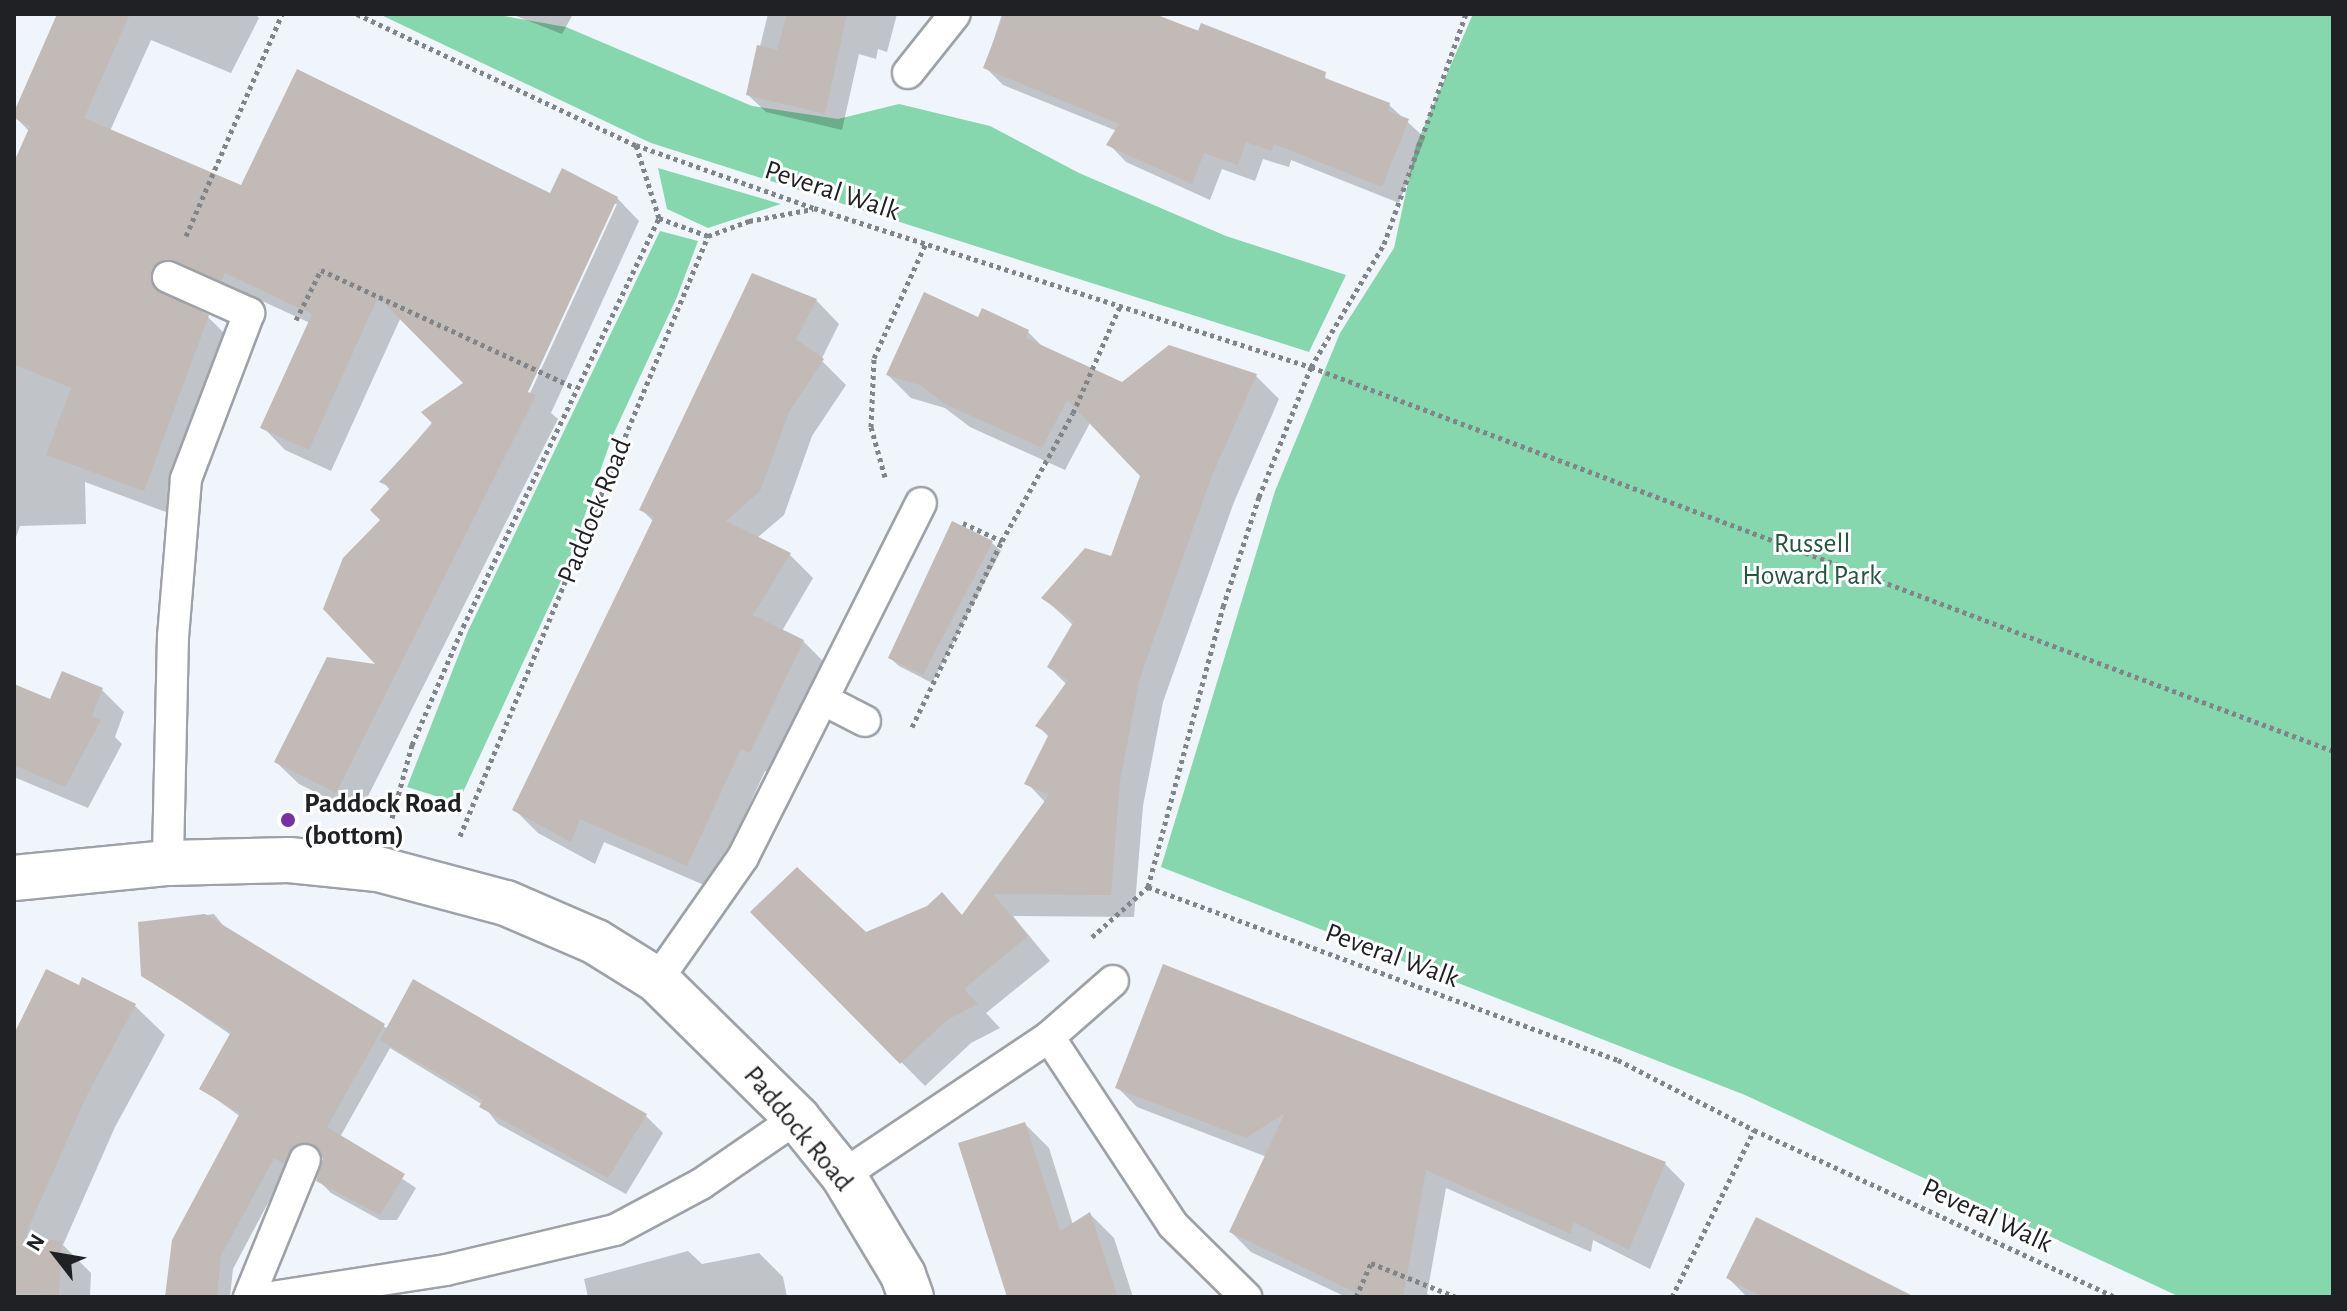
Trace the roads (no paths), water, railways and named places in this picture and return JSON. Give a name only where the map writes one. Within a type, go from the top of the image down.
[{"type":"street","name":"Paddock Road","points":[[14,878],[168,863],[289,860],[378,869],[506,903],[596,942],[657,980],[797,1118],[843,1175],[903,1275],[911,1297]]},
{"type":"lane","points":[[908,73],[955,14]]},
{"type":"lane","points":[[168,277],[249,313],[186,479],[173,636],[168,863]]},
{"type":"lane","points":[[657,980],[743,857],[921,503]]},
{"type":"lane","points":[[824,700],[865,721]]},
{"type":"lane","points":[[843,1175],[1049,1037],[1113,981]]},
{"type":"lane","points":[[1049,1037],[1173,1225],[1246,1297]]},
{"type":"lane","points":[[272,1297],[446,1270],[615,1230],[701,1184],[797,1118]]},
{"type":"lane","points":[[249,1297],[305,1160]]},
{"type":"place","name":"Paddock Road (bottom)","points":[[288,820]]},
{"type":"park label","name":"Russell Howard Park","points":[[1812,560]]}]
